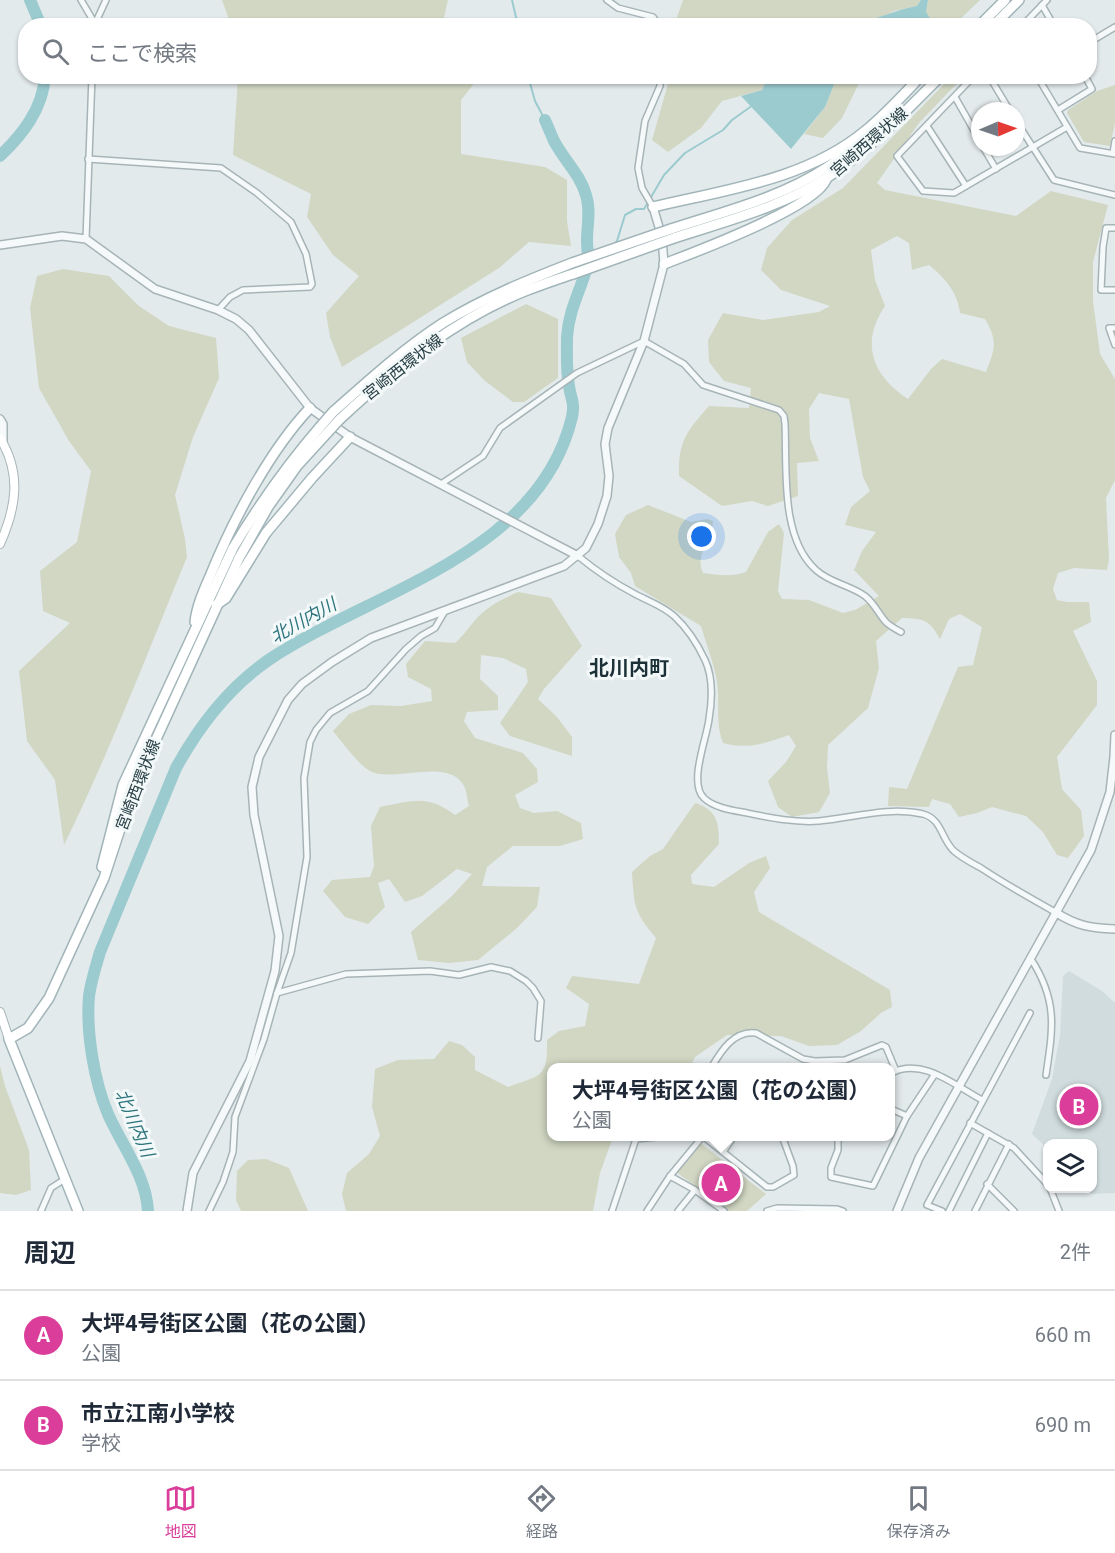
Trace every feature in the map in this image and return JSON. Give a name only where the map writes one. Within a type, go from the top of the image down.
[{"type":"main road","points":[[987,18],[1005,0]]},
{"type":"main road","points":[[1001,18],[1019,0]]},
{"type":"main road","points":[[653,207],[753,184],[825,157],[864,132],[913,84]]},
{"type":"main road","name":"宮崎西環状線","points":[[336,416],[403,363],[448,332],[524,291],[778,193],[826,168],[851,151],[880,125],[919,84]]},
{"type":"main road","name":"宮崎西環状線","points":[[9,1039],[28,1028],[49,998],[104,878],[123,820],[147,759],[239,558],[268,507],[336,416],[395,357],[482,301],[572,262],[766,207],[796,195],[827,178],[854,159],[933,84]]},
{"type":"main road","points":[[664,264],[717,243],[788,210],[824,186],[827,178]]},
{"type":"main road","points":[[194,630],[197,607],[226,537],[293,426],[310,408]]},
{"type":"main road","name":"宮崎西環状線","points":[[96,893],[123,785],[233,548],[255,511],[290,462],[324,430]]},
{"type":"main road","points":[[216,605],[226,598],[266,532],[350,437]]},
{"type":"main road","points":[[0,544],[14,507],[15,490],[11,465],[1,441]]},
{"type":"main road","points":[[0,1012],[78,1211]]},
{"type":"street","points":[[81,0],[91,18]]},
{"type":"street","points":[[97,18],[106,0]]},
{"type":"street","points":[[607,0],[618,8],[654,18]]},
{"type":"street","points":[[1030,18],[1047,0]]},
{"type":"street","points":[[1042,5],[1049,18]]},
{"type":"street","points":[[1097,37],[1115,27]]},
{"type":"street","points":[[86,239],[92,84]]},
{"type":"street","points":[[187,1211],[193,1173],[250,1061],[275,971],[279,936],[254,814],[252,787],[259,757],[288,700],[302,684],[371,638],[564,566],[586,549],[598,524],[607,496],[609,476],[605,444],[608,428],[644,341],[664,264],[662,237],[653,207],[642,188],[638,168],[645,121],[660,84]]},
{"type":"street","points":[[967,84],[897,156],[923,191],[954,193],[1067,127]]},
{"type":"street","points":[[994,84],[1005,102]]},
{"type":"street","points":[[1042,84],[1080,148],[1114,153],[1115,141]]},
{"type":"street","points":[[1058,110],[1092,89],[1089,84]]},
{"type":"street","points":[[955,97],[971,125]]},
{"type":"street","points":[[927,126],[966,186]]},
{"type":"street","points":[[1025,136],[1054,180],[1115,195]]},
{"type":"street","points":[[988,156],[996,169]]},
{"type":"street","points":[[88,159],[220,168],[257,193],[291,222],[306,254],[312,275],[310,287],[243,290],[230,297],[218,310]]},
{"type":"street","points":[[1115,228],[1106,228],[1101,290],[1115,290]]},
{"type":"street","points":[[0,246],[63,236],[86,239],[155,289],[218,310],[236,319],[249,330],[310,408],[350,437],[578,556],[634,594],[662,607],[674,616],[706,661],[710,677],[710,718],[698,766],[703,798],[726,809],[795,820],[816,821],[898,812],[928,816],[934,819],[954,851],[996,878],[1077,924],[1088,928],[1115,929]]},
{"type":"street","points":[[1115,328],[1109,328],[1115,345]]},
{"type":"street","points":[[441,484],[483,456],[500,428],[577,373],[644,341]]},
{"type":"street","points":[[644,341],[684,364],[703,385],[779,410],[784,416],[788,499],[797,543],[816,571],[868,598],[887,624],[901,632]]},
{"type":"street","points":[[0,419],[3,424],[1,441]]},
{"type":"street","points":[[208,1211],[223,1182],[233,1152],[235,1117],[264,1039],[276,993],[291,953],[308,857],[304,778],[310,742],[316,730],[330,713],[368,691],[401,654],[435,627],[445,611]]},
{"type":"street","points":[[897,1211],[919,1158],[1091,850],[1113,774],[1115,735]]},
{"type":"street","points":[[1031,959],[1043,978],[1051,1004],[1053,1034],[1046,1075]]},
{"type":"street","points":[[276,993],[346,974],[430,971],[459,975],[491,968],[510,972],[526,981],[541,1001],[538,1038]]},
{"type":"street","points":[[942,1211],[927,1205],[1030,1013]]},
{"type":"street","points":[[714,1063],[735,1038],[749,1032],[756,1033],[803,1059],[845,1060],[882,1045],[886,1047],[890,1063]]},
{"type":"street","points":[[802,1063],[803,1059]]},
{"type":"street","points":[[895,1071],[911,1067],[923,1069],[982,1100]]},
{"type":"street","points":[[895,1141],[907,1116],[935,1074]]},
{"type":"street","points":[[895,1111],[907,1116]]},
{"type":"street","points":[[970,1123],[1009,1144],[1043,1181]]},
{"type":"street","points":[[949,1211],[988,1132]]},
{"type":"street","points":[[612,1211],[635,1141]]},
{"type":"street","points":[[647,1211],[669,1176],[700,1141]]},
{"type":"street","points":[[708,1141],[767,1187],[773,1187],[792,1177],[794,1173],[783,1141]]},
{"type":"street","points":[[723,1152],[731,1141]]},
{"type":"street","points":[[838,1141],[831,1177],[873,1186],[895,1141]]},
{"type":"street","points":[[975,1211],[1009,1144]]},
{"type":"street","points":[[669,1176],[695,1190],[724,1211]]},
{"type":"street","points":[[41,1211],[51,1188],[65,1179]]},
{"type":"street","points":[[987,1184],[1014,1211]]},
{"type":"street","points":[[678,1211],[695,1190]]},
{"type":"street","points":[[1052,1193],[1059,1211]]},
{"type":"street","points":[[766,1211],[777,1209],[837,1209],[843,1211]]},
{"type":"shaded area","points":[[1069,971],[1102,991],[1115,1003],[1115,1193],[1092,1194],[1091,1193],[1097,1193],[1097,1139],[1043,1139],[1043,1144],[1032,1134],[1052,1079],[1060,1035],[1063,976]]},
{"type":"green space","points":[[222,0],[448,0],[444,18],[228,18]]},
{"type":"green space","points":[[683,0],[921,0],[917,6],[894,11],[877,18],[677,18]]},
{"type":"green space","points":[[928,0],[980,0],[961,18],[928,18]]},
{"type":"green space","points":[[238,84],[474,84],[461,100],[461,154],[545,167],[567,180],[567,221],[571,246],[529,242],[499,268],[342,367],[330,337],[326,313],[359,276],[333,255],[307,217],[311,194],[233,155]]},
{"type":"green space","points":[[668,84],[765,84],[762,90],[722,101],[701,128],[668,152],[652,140]]},
{"type":"green space","points":[[834,84],[859,84],[842,118],[823,138],[804,134],[825,107]]},
{"type":"green space","points":[[944,84],[956,84],[919,123],[877,183],[885,190],[1016,216],[1051,191],[1108,205],[1093,262],[1093,301],[1100,354],[1115,379],[1115,480],[1106,498],[1109,560],[1107,570],[1074,568],[1058,573],[1053,589],[1057,600],[1089,602],[1091,622],[1073,631],[1097,681],[1097,705],[1057,757],[1062,789],[1081,810],[1084,836],[1068,858],[1057,855],[1043,832],[1026,816],[992,807],[959,817],[950,804],[932,799],[929,807],[888,806],[889,787],[907,789],[958,667],[973,665],[982,627],[960,614],[949,619],[940,639],[933,627],[925,621],[902,618],[876,641],[879,668],[868,708],[828,745],[827,768],[830,793],[819,812],[792,817],[778,807],[768,781],[786,762],[796,746],[789,735],[749,746],[723,743],[719,727],[717,682],[701,626],[635,586],[631,573],[619,557],[615,534],[626,515],[648,505],[691,522],[707,519],[713,521],[702,554],[703,573],[730,575],[746,572],[768,532],[779,524],[784,533],[778,591],[782,599],[809,600],[843,613],[855,610],[879,596],[854,570],[862,551],[876,532],[845,525],[851,507],[870,491],[863,477],[849,399],[819,393],[809,409],[810,438],[819,461],[797,463],[798,496],[768,506],[752,501],[722,506],[679,476],[680,454],[685,437],[709,406],[749,408],[751,388],[724,381],[709,362],[708,340],[723,313],[763,320],[819,312],[830,306],[781,290],[761,270],[767,248],[792,220],[843,188]],"holes":[[[897,236],[909,243],[912,270],[929,265],[935,270],[954,292],[960,313],[985,319],[992,333],[994,345],[986,372],[942,359],[931,369],[908,399],[886,380],[878,369],[874,357],[873,333],[885,306],[875,280],[871,250]]]},
{"type":"green space","points":[[1115,85],[1115,123],[1110,146],[1084,142],[1067,113],[1068,110],[1097,91]]},
{"type":"green space","points":[[63,269],[109,276],[139,306],[169,326],[216,338],[219,378],[193,437],[175,495],[187,557],[113,738],[64,845],[55,780],[27,741],[19,671],[70,623],[43,611],[40,571],[77,542],[91,471],[69,441],[39,388],[30,308],[37,276]]},
{"type":"green space","points":[[526,304],[558,319],[558,378],[524,402],[513,402],[485,381],[467,362],[461,338]]},
{"type":"green space","points":[[518,592],[551,598],[582,646],[538,699],[557,717],[572,737],[572,756],[510,736],[500,723],[528,682],[526,669],[503,658],[481,655],[480,679],[498,696],[498,710],[467,712],[464,721],[475,738],[523,753],[537,769],[538,782],[515,795],[520,808],[534,813],[557,811],[581,823],[583,839],[560,846],[513,846],[487,867],[482,886],[540,887],[537,907],[517,928],[478,960],[449,963],[418,960],[411,932],[452,896],[472,874],[457,869],[422,896],[405,902],[389,879],[378,883],[385,907],[368,924],[345,917],[323,891],[332,880],[370,877],[374,866],[371,826],[380,807],[419,801],[436,804],[455,815],[469,806],[465,788],[458,779],[448,773],[383,774],[372,772],[357,760],[333,731],[349,714],[371,705],[401,706],[432,701],[431,689],[408,677],[406,664],[425,641],[455,643],[486,610]]},
{"type":"green space","points":[[695,803],[708,809],[717,823],[719,844],[691,875],[692,884],[714,887],[749,863],[766,856],[770,868],[754,892],[759,912],[890,990],[892,1007],[881,1013],[861,1031],[837,1045],[809,1046],[781,1036],[727,1035],[695,1057],[692,1063],[547,1063],[547,1141],[612,1141],[600,1173],[593,1211],[346,1211],[342,1194],[347,1173],[369,1154],[380,1136],[372,1107],[375,1069],[398,1060],[434,1059],[449,1041],[462,1045],[475,1057],[475,1070],[508,1087],[535,1077],[544,1068],[546,1062],[547,1040],[559,1031],[585,1026],[589,1004],[566,988],[572,976],[639,984],[656,938],[643,922],[636,908],[632,872],[650,856],[663,849]]},
{"type":"green space","points":[[0,1066],[5,1086],[29,1150],[31,1190],[16,1195],[0,1193]]},
{"type":"green space","points":[[699,1142],[766,1194],[747,1211],[729,1211],[676,1172]]},
{"type":"green space","points":[[266,1159],[289,1168],[308,1211],[241,1211],[236,1200],[237,1171],[248,1160]]},
{"type":"water","points":[[921,0],[928,0],[926,12],[930,18],[876,18],[917,6]]},
{"type":"water","points":[[765,84],[834,84],[825,107],[791,149],[741,96],[762,90]]},
{"type":"waterway","points":[[30,0],[38,18]]},
{"type":"waterway","points":[[512,0],[516,18]]},
{"type":"waterway","points":[[0,156],[30,120],[36,110],[44,84]]},
{"type":"waterway","points":[[530,84],[535,101],[545,120]]},
{"type":"waterway","points":[[613,245],[617,241],[625,215],[636,209],[644,209],[664,175],[685,153],[723,130],[732,120],[753,105]]},
{"type":"waterway","name":"北川内川","points":[[148,1211],[143,1185],[103,1101],[92,1056],[89,996],[100,952],[176,768],[205,722],[229,694],[270,659],[311,634],[448,564],[489,536],[526,503],[554,464],[573,412],[567,374],[567,337],[572,309],[587,267],[589,212],[583,187],[554,141],[545,120]]},
{"type":"place","name":"市立江南小学校","points":[[1079,1106]]},
{"type":"place","name":"大坪4号街区公園（花の公園）","points":[[721,1183]]},
{"type":"district","name":"北川内町","points":[[629,668]]}]
